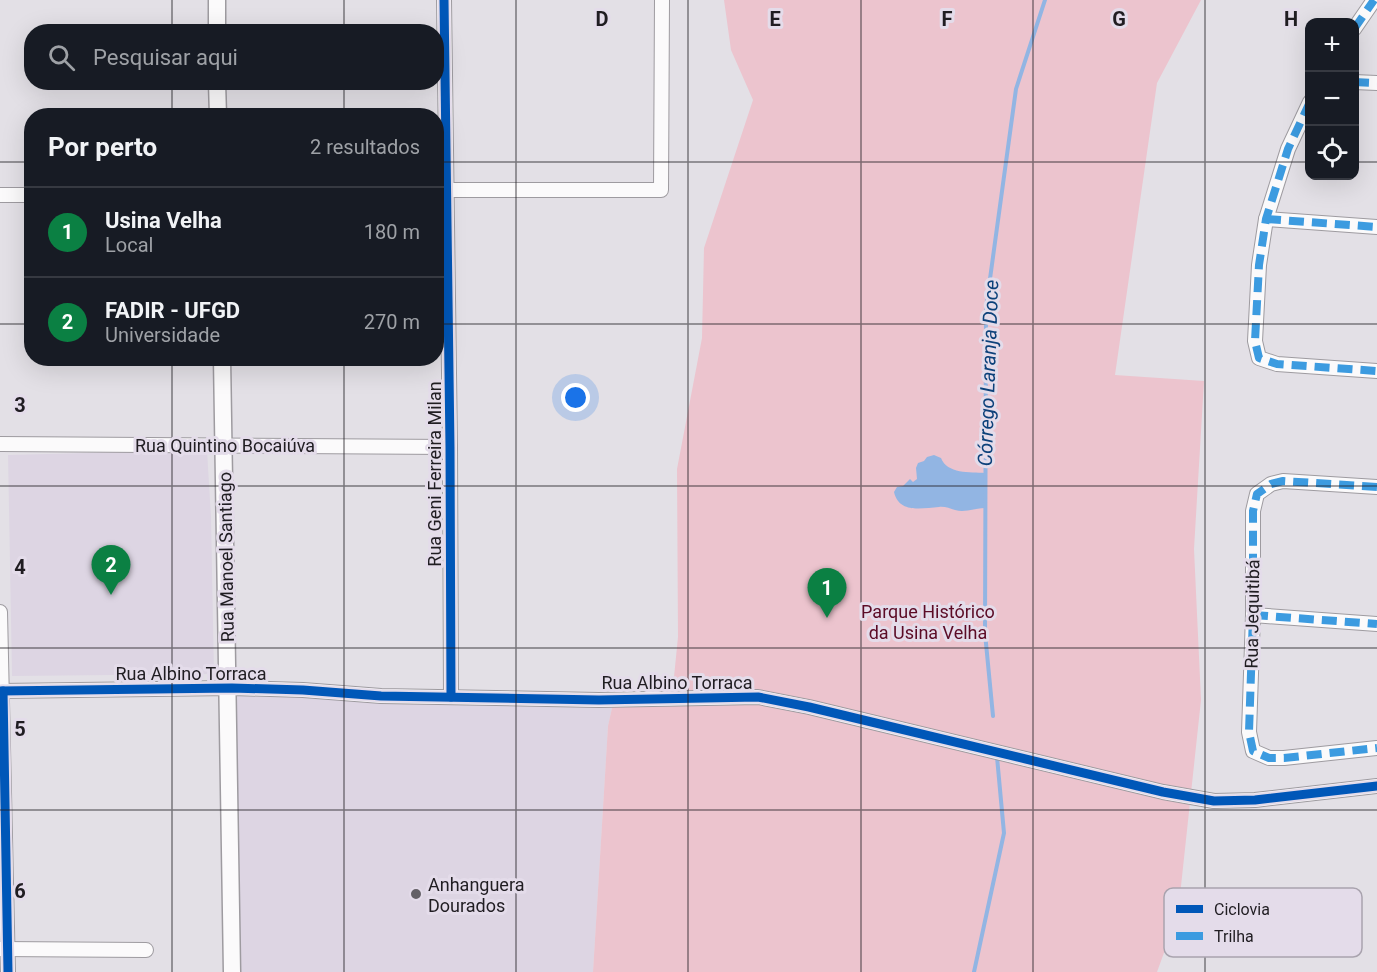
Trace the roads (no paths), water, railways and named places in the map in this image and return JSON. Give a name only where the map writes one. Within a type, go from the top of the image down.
[{"type":"street","points":[[217,0],[217,24]]},
{"type":"street","name":"Rua Geni Ferreira Milan","points":[[444,0],[444,24]]},
{"type":"street","points":[[444,190],[661,190],[662,0]]},
{"type":"street","points":[[1359,22],[1374,0]]},
{"type":"street","points":[[1359,82],[1377,83]]},
{"type":"street","points":[[217,90],[218,108]]},
{"type":"street","name":"Rua Geni Ferreira Milan","points":[[443,90],[443,108]]},
{"type":"street","points":[[1305,113],[1288,149],[1266,219],[1259,265],[1255,341],[1259,358],[1277,364],[1377,371]]},
{"type":"street","points":[[0,195],[24,195]]},
{"type":"street","points":[[1266,219],[1377,227]]},
{"type":"street","name":"Rua Geni Ferreira Milan","points":[[444,254],[450,447],[451,697]]},
{"type":"street","name":"Rua Manoel Santiago","points":[[222,366],[232,972]]},
{"type":"street","name":"Rua Quintino Bocaiúva","points":[[0,444],[450,447]]},
{"type":"street","name":"Rua Jequitibá","points":[[1377,487],[1283,481],[1271,484],[1257,494],[1253,511],[1253,615],[1249,732],[1253,751],[1269,758],[1377,748]]},
{"type":"street","points":[[0,612],[4,948],[8,972]]},
{"type":"street","points":[[1253,615],[1377,624]]},
{"type":"street","name":"Rua Albino Torraca","points":[[2,691],[228,688],[303,690],[381,696],[599,700],[758,698],[808,707],[1163,792],[1214,801],[1255,800],[1377,786]]},
{"type":"street","points":[[4,948],[146,950]]},
{"type":"water","points":[[934,455],[954,470],[985,473],[985,508],[962,511],[942,507],[912,508],[901,504],[894,492],[897,487],[903,486],[910,479],[913,482],[917,479],[918,463]]},
{"type":"waterway","name":"Córrego Laranja Doce","points":[[993,716],[985,633],[986,308],[1016,89],[1045,0]]},
{"type":"waterway","name":"Córrego Laranja Doce","points":[[974,972],[1004,833],[997,757]]},
{"type":"place","name":"FADIR - UFGD","points":[[111,595]]},
{"type":"place","name":"Usina Velha","points":[[827,618]]},
{"type":"place","name":"Anhanguera Dourados","points":[[416,894]]},
{"type":"park label","name":"Parque Histórico da Usina Velha","points":[[928,621]]}]
